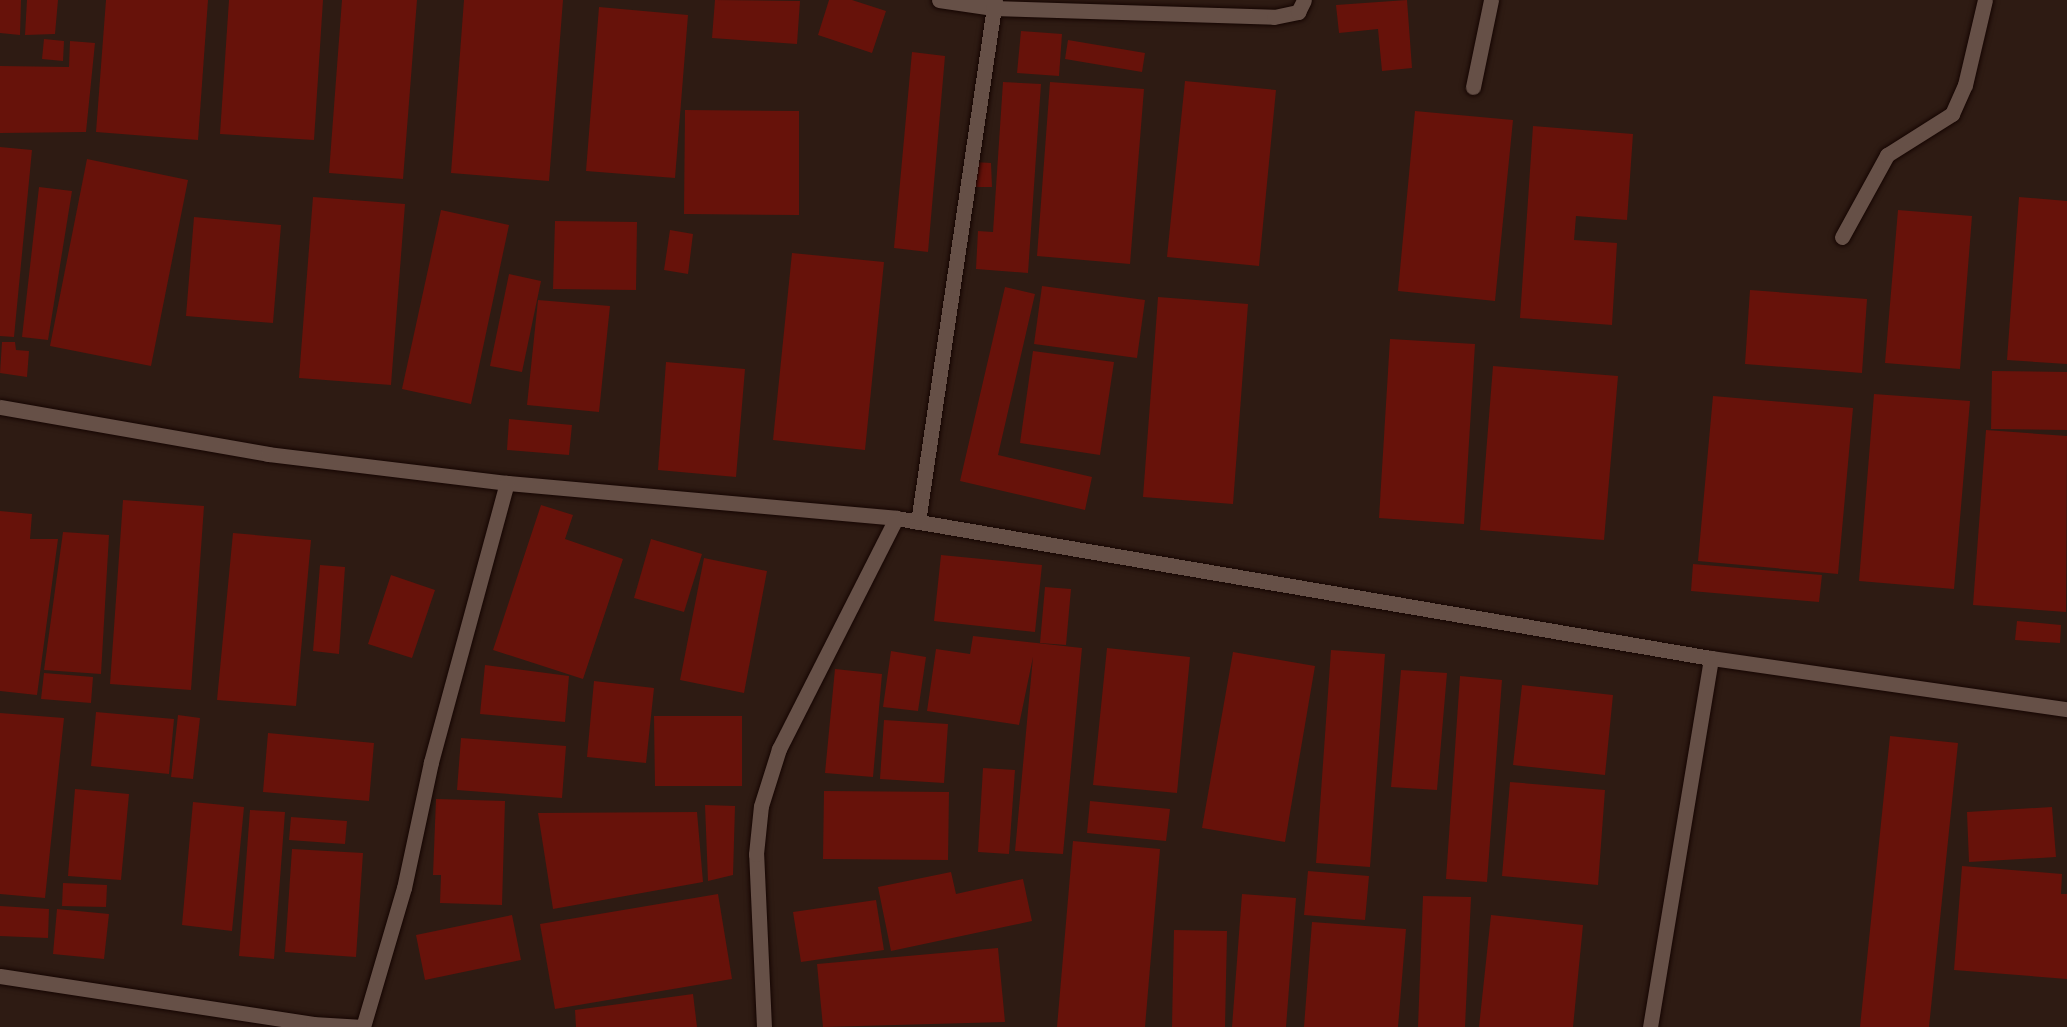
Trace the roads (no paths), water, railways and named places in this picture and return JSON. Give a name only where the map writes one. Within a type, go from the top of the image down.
[{"type":"street","points":[[939,0],[1275,17],[1298,12],[1304,0]]},
{"type":"street","points":[[1473,87],[1491,0]]},
{"type":"street","points":[[1842,237],[1887,155],[1952,114],[1965,85],[1986,0]]},
{"type":"street","points":[[918,522],[994,4]]},
{"type":"street","points":[[0,407],[268,454],[507,483],[896,518],[1711,658],[2067,709]]},
{"type":"street","points":[[0,976],[313,1024],[363,1027],[404,888],[430,762],[507,483]]},
{"type":"street","points":[[764,1027],[756,854],[761,806],[779,749],[896,518]]},
{"type":"street","points":[[1650,1027],[1711,658]]}]
